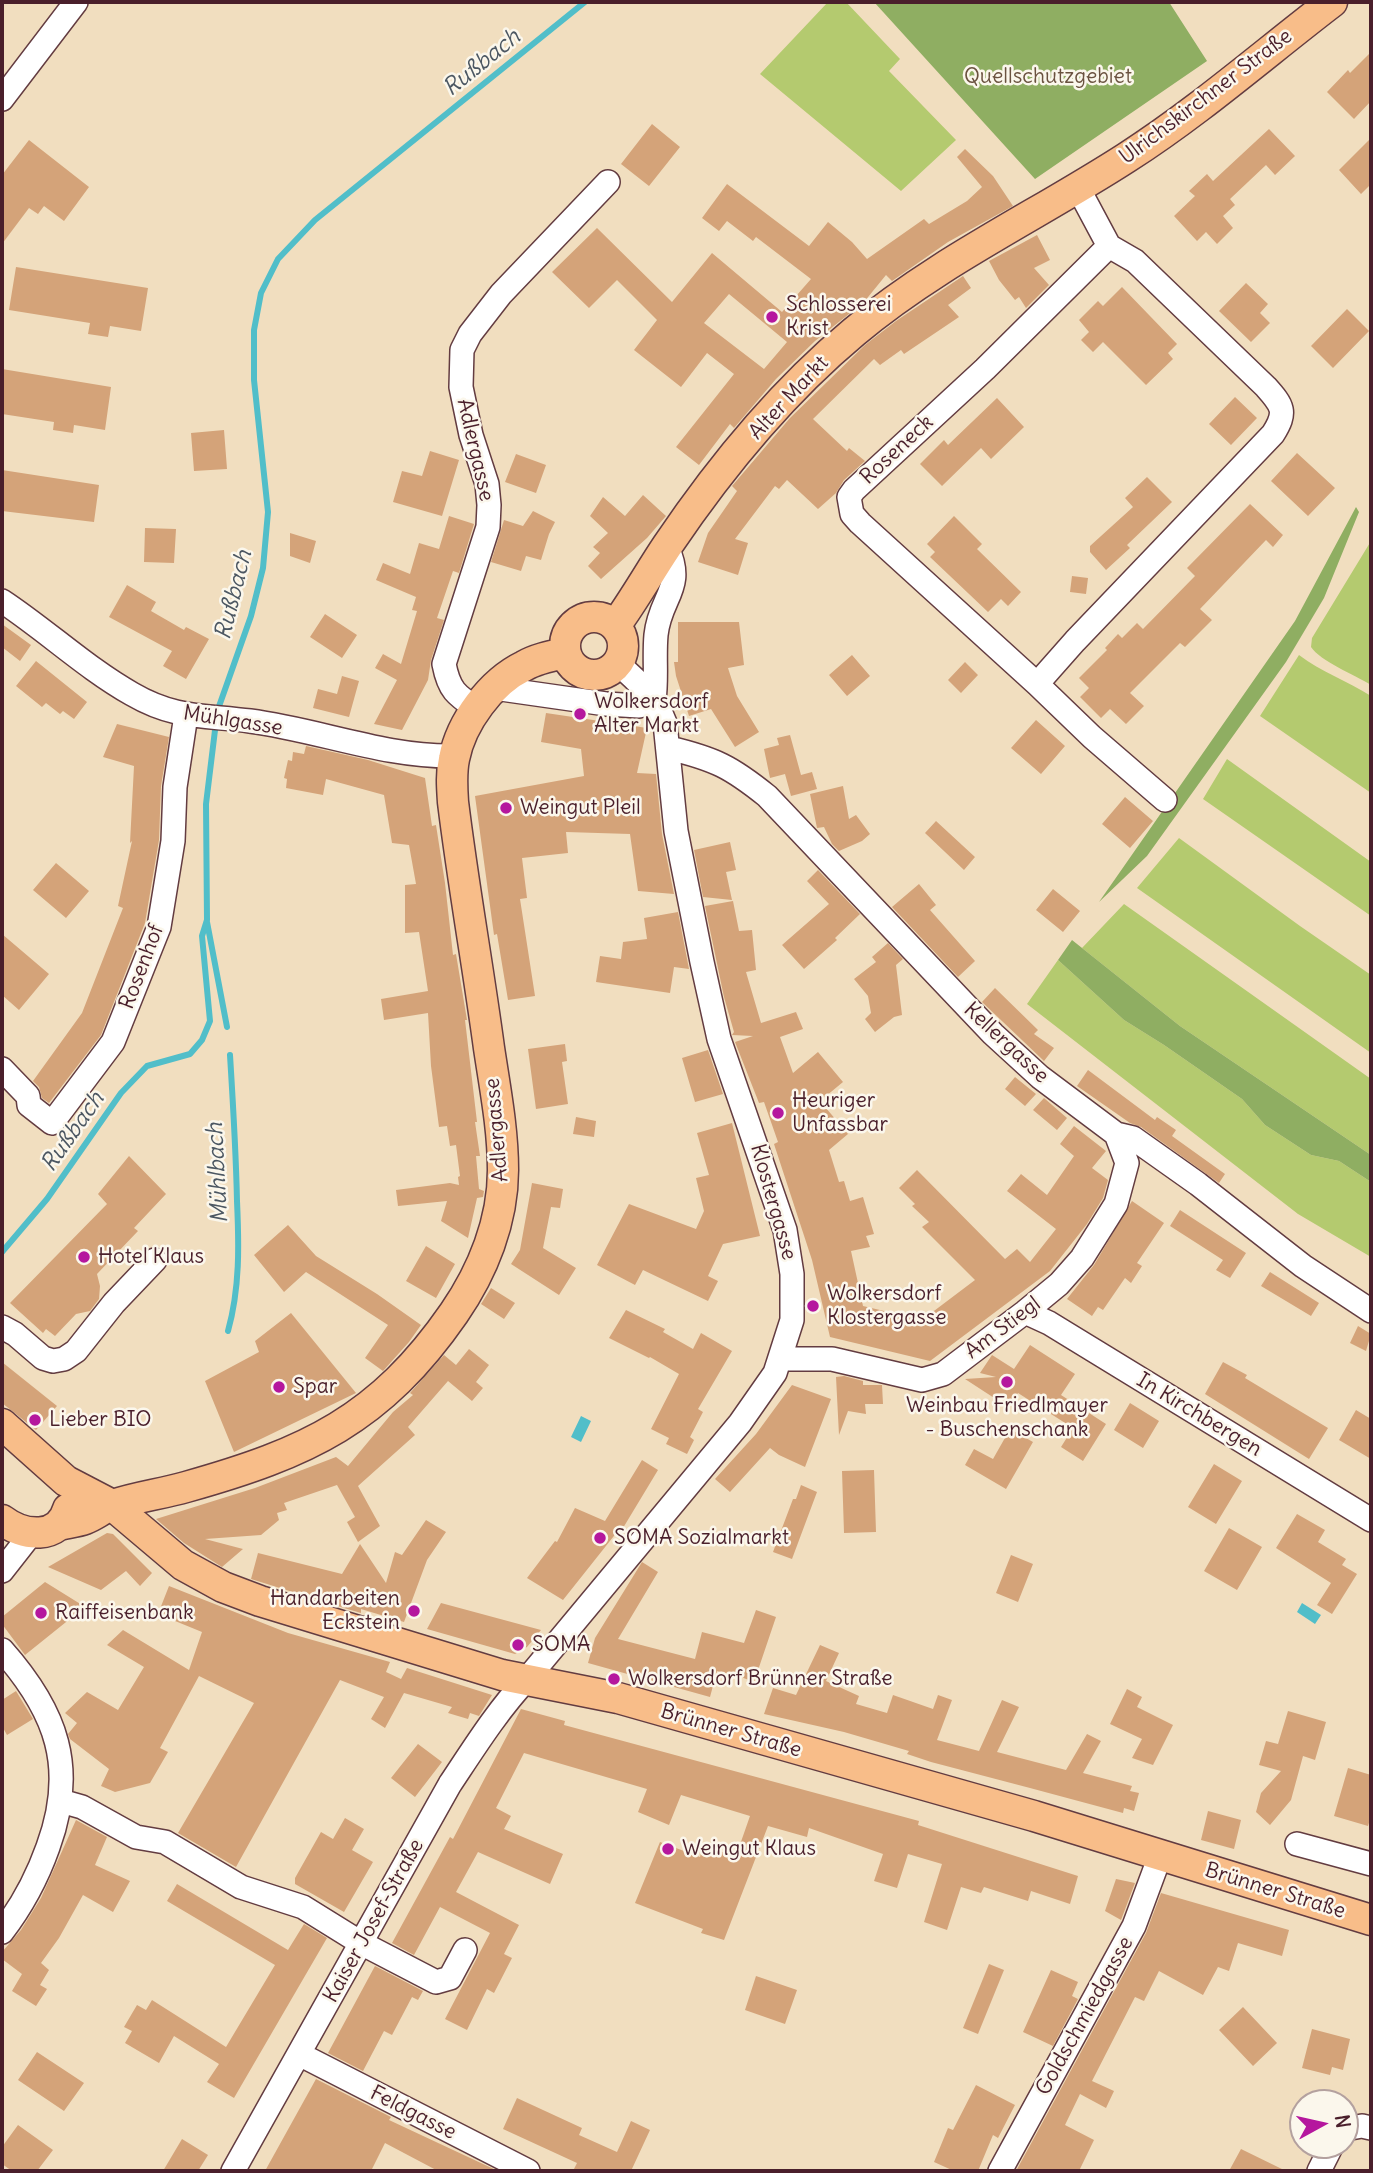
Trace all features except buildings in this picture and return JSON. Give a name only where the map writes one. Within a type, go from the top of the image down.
[{"type":"main road","name":"Ulrichskirchner Straße","points":[[1079,188],[1152,142],[1332,2]]},
{"type":"main road","name":"Alter Markt","points":[[615,626],[698,503],[766,419],[853,333],[992,237],[1079,188]]},
{"type":"main road","points":[[594,617],[602,618],[615,626],[620,632],[623,648],[618,664],[604,674],[588,676],[573,668],[565,653],[565,638],[573,625],[580,620],[594,617]]},
{"type":"main road","name":"Adlergasse","points":[[45,1529],[83,1519],[112,1505],[187,1487],[272,1460],[317,1441],[358,1416],[392,1387],[425,1352],[463,1300],[485,1257],[499,1209],[503,1170],[453,802],[454,756],[459,742],[486,698],[525,665],[565,653]]},
{"type":"main road","name":"Brünner Straße","points":[[2,1424],[66,1481],[112,1505],[183,1565],[223,1587],[260,1601],[462,1664],[502,1675],[618,1698],[1034,1816],[1371,1920]]},
{"type":"main road","points":[[2,1520],[9,1525],[45,1529],[66,1514],[69,1502],[66,1481]]},
{"type":"street","points":[[2,99],[76,2]]},
{"type":"street","name":"Adlergasse","points":[[486,698],[456,694],[447,681],[443,664],[488,527],[487,484],[471,435],[461,387],[462,350],[470,334],[501,294],[608,182]]},
{"type":"street","points":[[1037,684],[1273,434],[1281,420],[1282,411],[1266,387],[1135,261],[1109,246],[1079,188]]},
{"type":"street","name":"Roseneck","points":[[1109,246],[985,369],[849,497],[852,514],[860,523],[1037,684],[1091,737],[1165,800]]},
{"type":"street","points":[[486,698],[639,706],[654,700],[658,622],[675,579],[675,569],[667,547]]},
{"type":"street","name":"Mühlgasse","points":[[2,601],[133,695],[190,716],[247,720],[402,753],[454,756]]},
{"type":"street","name":"Klostergasse","points":[[527,1679],[740,1423],[775,1373],[792,1320],[790,1252],[765,1166],[719,1039],[676,831],[665,723],[654,700],[618,664]]},
{"type":"street","name":"Rosenhof","points":[[2,1069],[28,1096],[29,1104],[52,1123],[113,1042],[159,927],[173,841],[175,787],[190,716]]},
{"type":"street","name":"Kellergasse","points":[[669,748],[704,756],[736,771],[767,796],[993,1034],[1040,1076],[1116,1134],[1133,1138],[1198,1184],[1303,1266],[1371,1311]]},
{"type":"street","name":"Am Stiegl","points":[[780,1359],[832,1359],[928,1379],[943,1374],[1059,1284],[1082,1258],[1116,1204],[1127,1163],[1116,1134]]},
{"type":"street","points":[[2,1328],[15,1334],[43,1358],[53,1362],[64,1359],[76,1351],[114,1303],[155,1260]]},
{"type":"street","name":"In Kirchbergen","points":[[1025,1312],[1049,1323],[1371,1520]]},
{"type":"street","points":[[2,1571],[45,1529]]},
{"type":"street","points":[[2,1650],[23,1675],[49,1718],[61,1767],[61,1801],[56,1823],[36,1877],[14,1917],[2,1932]]},
{"type":"street","name":"Kaiser Josef-Straße","points":[[233,2171],[450,1784],[504,1703],[527,1679]]},
{"type":"street","points":[[61,1801],[82,1807],[136,1837],[164,1842],[241,1887],[303,1907],[362,1943],[436,1982],[450,1978],[465,1950]]},
{"type":"street","points":[[1297,1844],[1371,1864]]},
{"type":"street","name":"Goldschmiedgasse","points":[[1000,2171],[1134,1926],[1160,1856]]},
{"type":"street","name":"Feldgasse","points":[[299,2054],[528,2171]]},
{"type":"green space","points":[[828,2],[846,2],[900,59],[889,71],[956,140],[901,191],[760,74]]},
{"type":"green space","name":"Quellschutzgebiet","points":[[874,2],[1169,2],[1207,61],[1035,179]]},
{"type":"green space","points":[[1356,507],[1359,512],[1324,598],[1286,662],[1147,856],[1099,902],[1295,621]]},
{"type":"green space","points":[[1371,541],[1371,685],[1330,663],[1311,647],[1312,638]]},
{"type":"green space","points":[[1299,655],[1371,696],[1371,793],[1260,716]]},
{"type":"green space","points":[[1227,759],[1371,862],[1371,916],[1203,799]]},
{"type":"green space","points":[[1179,838],[1371,975],[1371,1053],[1137,888]]},
{"type":"green space","points":[[1124,904],[1371,1079],[1371,1155],[1180,1026],[1082,948]]},
{"type":"green space","points":[[1072,940],[1180,1026],[1371,1155],[1371,1182],[1339,1161],[1311,1155],[1265,1125],[1242,1099],[1124,1020],[1058,960]]},
{"type":"green space","points":[[1058,960],[1124,1020],[1242,1099],[1265,1125],[1311,1155],[1339,1161],[1371,1182],[1371,1257],[1298,1214],[1027,1004]]},
{"type":"water","points":[[581,1416],[591,1421],[581,1442],[571,1437]]},
{"type":"water","points":[[1302,1603],[1321,1615],[1315,1624],[1297,1612]]},
{"type":"waterway","name":"Rußbach","points":[[217,712],[251,616],[263,568],[268,512],[254,380],[254,330],[261,293],[278,259],[315,220],[585,2]]},
{"type":"waterway","name":"Rußbach","points":[[2,1252],[47,1199],[121,1093],[147,1066],[190,1054],[202,1040],[210,1021],[202,936],[207,920],[206,804],[216,722]]},
{"type":"waterway","name":"Mühlbach","points":[[207,922],[227,1027]]},
{"type":"waterway","name":"Mühlbach","points":[[228,1331],[237,1283],[238,1250],[230,1055]]},
{"type":"place","name":"Schlosserei Krist","points":[[772,317]]},
{"type":"place","name":"Wolkersdorf Alter Markt","points":[[580,714]]},
{"type":"place","name":"Weingut Pleil","points":[[506,808]]},
{"type":"place","name":"Heuriger Unfassbar","points":[[778,1113]]},
{"type":"place","name":"Hotel Klaus","points":[[84,1257]]},
{"type":"place","name":"Wolkersdorf Klostergasse","points":[[813,1306]]},
{"type":"place","name":"Weinbau Friedlmayer - Buschenschank","points":[[1007,1382]]},
{"type":"place","name":"Spar","points":[[279,1387]]},
{"type":"place","name":"Lieber BIO","points":[[35,1420]]},
{"type":"place","name":"SOMA Sozialmarkt","points":[[600,1538]]},
{"type":"place","name":"Handarbeiten Eckstein","points":[[414,1611]]},
{"type":"place","name":"Raiffeisenbank","points":[[41,1613]]},
{"type":"place","name":"SOMA","points":[[518,1645]]},
{"type":"place","name":"Wolkersdorf Brünner Straße","points":[[614,1679]]},
{"type":"place","name":"Weingut Klaus","points":[[668,1849]]}]
